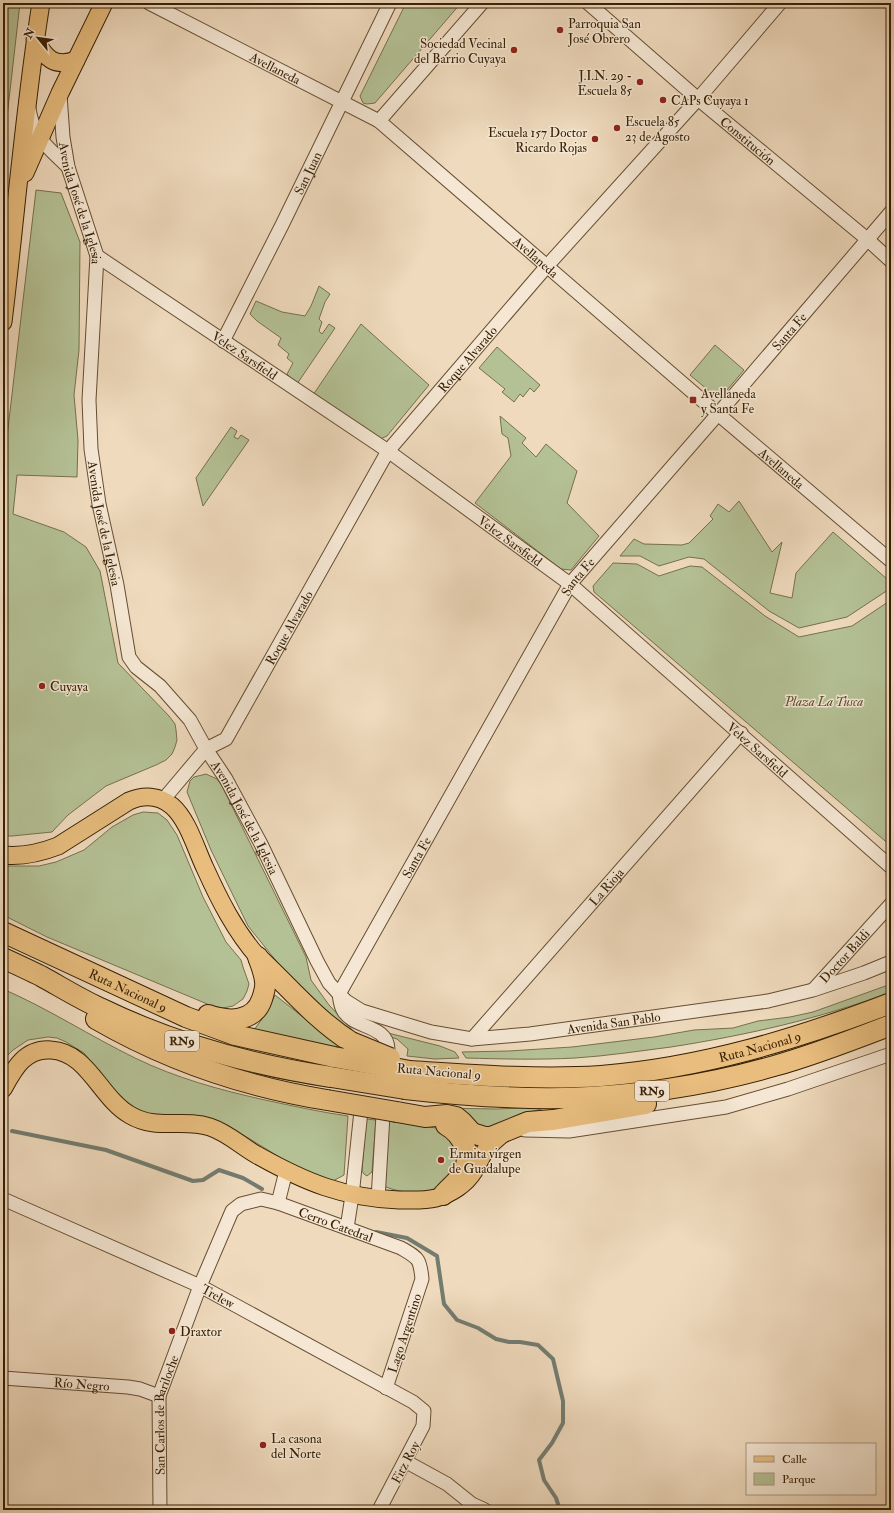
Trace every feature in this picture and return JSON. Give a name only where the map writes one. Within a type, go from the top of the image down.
[{"type":"highway","name":"Ruta Nacional 9","points":[[3,932],[186,1017],[235,1035],[334,1058],[471,1075],[563,1077],[642,1072],[679,1067],[724,1057],[808,1034],[891,1003]]},
{"type":"highway","points":[[83,969],[120,977],[220,1020],[233,1020],[244,1018],[253,1013],[260,1005],[264,992],[265,981],[258,957]]},
{"type":"highway","points":[[258,957],[309,1009],[340,1035],[359,1041],[389,1058],[401,1067]]},
{"type":"highway","name":"RN9","points":[[3,958],[47,980]]},
{"type":"highway","points":[[47,980],[94,1018],[118,1032],[194,1065],[267,1088],[390,1113],[426,1117],[447,1115],[456,1117],[472,1133],[484,1137],[491,1137],[510,1128],[528,1122],[565,1118],[733,1088],[764,1081],[794,1070],[842,1044]]},
{"type":"highway","name":"Ruta Nacional 9","points":[[47,980],[99,1008],[143,1027],[190,1044],[296,1072],[331,1077],[401,1067],[536,1098],[566,1098],[637,1093],[747,1073],[842,1044],[891,1026]]},
{"type":"highway","points":[[426,1117],[447,1125],[455,1130],[465,1147],[467,1163],[463,1173],[443,1195]]},
{"type":"main road","points":[[3,322],[19,188],[27,94],[41,3]]},
{"type":"main road","name":"Avenida José de la Iglesia","points":[[60,93],[104,3]]},
{"type":"main road","points":[[35,39],[43,54],[48,59],[61,64],[76,60]]},
{"type":"main road","points":[[19,188],[60,93]]},
{"type":"main road","points":[[3,855],[26,855],[58,846],[136,798],[150,797],[163,800],[172,806],[187,827],[205,869],[234,925],[258,957]]},
{"type":"main road","points":[[3,1089],[15,1067],[27,1056],[44,1050],[67,1053],[81,1063],[119,1108],[131,1116],[143,1121],[159,1124],[190,1123],[209,1126],[220,1130],[253,1153],[286,1171],[322,1186],[352,1196],[378,1199],[423,1200],[436,1198],[456,1189],[467,1180],[488,1147],[510,1128]]},
{"type":"street","name":"Avellaneda","points":[[149,3],[379,121],[718,414],[891,560]]},
{"type":"street","name":"San Juan","points":[[223,342],[390,3]]},
{"type":"street","points":[[379,121],[482,3]]},
{"type":"street","name":"Constitución","points":[[588,3],[698,99],[867,239],[891,261]]},
{"type":"street","name":"Roque Alvarado","points":[[206,749],[226,739],[388,451],[547,266],[698,99],[780,3]]},
{"type":"street","name":"Avenida José de la Iglesia","points":[[60,93],[63,137],[68,167],[97,256],[89,400],[91,449],[99,504],[117,585],[129,657],[136,667],[160,686],[190,720],[206,749],[226,779],[262,844],[317,961],[329,983],[339,994]]},
{"type":"street","points":[[27,94],[31,121],[39,139],[68,167]]},
{"type":"street","name":"Santa Fe","points":[[339,994],[570,584],[891,212]]},
{"type":"street","name":"Velez Sarsfield","points":[[97,256],[223,342],[388,451],[570,584],[741,733],[891,867]]},
{"type":"street","name":"La Rioja","points":[[472,1039],[741,733]]},
{"type":"street","points":[[163,800],[206,749]]},
{"type":"street","name":"Doctor Baldi","points":[[813,990],[891,904]]},
{"type":"street","name":"Avenida San Pablo","points":[[339,994],[353,1006],[369,1013],[431,1032],[472,1039],[530,1034],[768,1001],[813,990],[864,973],[891,962]]},
{"type":"street","points":[[339,994],[343,1010],[354,1020],[384,1036],[401,1067]]},
{"type":"street","points":[[359,1041],[364,1025]]},
{"type":"street","points":[[510,1128],[548,1132],[569,1131],[726,1107],[788,1089],[891,1054]]},
{"type":"street","points":[[347,1228],[361,1111]]},
{"type":"street","points":[[378,1199],[390,1113]]},
{"type":"street","points":[[278,1203],[286,1171]]},
{"type":"street","name":"Trelew","points":[[3,1199],[200,1286],[413,1402],[424,1411]]},
{"type":"street","name":"Cerro Catedral","points":[[232,1211],[241,1204],[261,1199],[278,1203],[401,1248],[416,1256],[421,1264],[422,1279]]},
{"type":"street","name":"San Carlos de Bariloche","points":[[160,1510],[158,1396],[200,1286],[232,1211]]},
{"type":"street","name":"Lago Argentino","points":[[386,1388],[422,1279]]},
{"type":"street","name":"Río Negro","points":[[3,1378],[128,1387],[140,1389],[158,1396]]},
{"type":"street","name":"Fitz Roy","points":[[379,1510],[423,1426],[424,1411]]},
{"type":"street","points":[[405,1461],[447,1484],[472,1504],[485,1510]]},
{"type":"green space","points":[[3,3],[20,3],[3,152]]},
{"type":"green space","points":[[406,3],[461,3],[375,103],[363,103],[360,96]]},
{"type":"green space","points":[[36,190],[61,193],[80,242],[79,350],[74,395],[78,440],[77,477],[17,475],[13,514],[64,532],[86,547],[100,571],[118,663],[169,716],[175,724],[177,740],[172,754],[166,760],[106,786],[68,815],[52,832],[3,836],[3,471]]},
{"type":"green space","points":[[319,286],[330,294],[325,302],[319,319],[322,322],[319,331],[322,334],[329,324],[335,328],[297,384],[287,374],[293,363],[287,358],[289,354],[278,345],[281,338],[257,321],[250,314],[256,301],[282,312],[305,316],[311,306]]},
{"type":"green space","points":[[361,324],[429,385],[387,436],[378,440],[313,395]]},
{"type":"green space","points":[[715,345],[744,370],[722,396],[715,396],[690,375]]},
{"type":"green space","points":[[497,347],[540,385],[534,392],[530,388],[523,397],[520,394],[514,402],[502,392],[505,389],[479,368]]},
{"type":"green space","points":[[500,416],[526,438],[522,443],[536,457],[546,444],[577,471],[567,503],[599,536],[571,570],[561,569],[475,503],[511,456],[508,438],[502,434]]},
{"type":"green space","points":[[231,427],[237,431],[234,437],[238,439],[241,435],[249,440],[203,506],[196,478]]},
{"type":"green space","points":[[739,501],[772,552],[782,542],[770,593],[792,598],[796,573],[833,532],[887,579],[891,578],[891,588],[847,617],[799,628],[769,611],[704,559],[689,557],[659,566],[640,556],[620,556],[634,539],[644,544],[682,545],[689,543],[713,519],[710,516],[718,504],[729,512]]},
{"type":"green space","name":"Plaza La Tusca","points":[[613,563],[637,564],[659,576],[690,566],[702,567],[765,616],[799,637],[852,626],[891,600],[891,846],[594,592],[593,586]]},
{"type":"green space","points":[[206,774],[217,779],[222,786],[306,957],[311,980],[329,1005],[357,1035],[333,1018],[294,983],[248,926],[211,850],[187,792],[190,781],[194,777]]},
{"type":"green space","points":[[143,812],[158,813],[167,820],[177,835],[203,897],[226,942],[241,960],[249,984],[243,999],[233,1006],[223,1008],[212,1006],[47,937],[3,915],[3,866],[39,866],[56,862],[84,850],[112,827],[133,815]]},
{"type":"green space","points":[[891,984],[891,992],[864,1002],[810,1018],[727,1037],[671,1047],[599,1056],[548,1059],[466,1058],[462,1052],[572,1047],[654,1037],[694,1030],[733,1028],[758,1021],[790,1017],[813,1012]]},
{"type":"green space","points":[[3,989],[37,1005],[135,1058],[166,1072],[215,1088],[248,1096],[306,1109],[348,1116],[344,1175],[333,1181],[327,1180],[294,1166],[227,1125],[142,1114],[123,1101],[84,1053],[57,1038],[48,1037],[28,1040],[13,1050],[3,1060]]},
{"type":"green space","points":[[275,995],[345,1050],[254,1030],[267,1012]]},
{"type":"green space","points":[[388,1033],[440,1046],[455,1052],[459,1058],[435,1059],[407,1056],[408,1049],[397,1039],[387,1036]]},
{"type":"green space","points":[[549,1107],[526,1113],[487,1129],[443,1108],[496,1109]]},
{"type":"green space","points":[[366,1119],[376,1120],[372,1172],[367,1176],[362,1171]]},
{"type":"green space","points":[[389,1121],[443,1129],[451,1133],[461,1164],[439,1188],[431,1191],[418,1193],[386,1187],[384,1180]]},
{"type":"waterway","points":[[12,1131],[106,1150],[193,1181],[203,1180],[219,1170],[243,1178],[262,1189]]},
{"type":"waterway","points":[[376,1232],[407,1238],[437,1256],[444,1304],[457,1320],[478,1328],[496,1339],[538,1345],[553,1359],[563,1401],[563,1423],[552,1443],[539,1460],[544,1480],[556,1498],[560,1510]]},
{"type":"place","name":"Parroquia San José Obrero","points":[[560,30]]},
{"type":"place","name":"Sociedad Vecinal del Barrio Cuyaya","points":[[514,50]]},
{"type":"place","name":"J.I.N. 29 - Escuela 85","points":[[640,82]]},
{"type":"place","name":"CAPs Cuyaya 1","points":[[663,100]]},
{"type":"place","name":"Escuela 85 23 de Agosto","points":[[617,128]]},
{"type":"place","name":"Escuela 157 Doctor Ricardo Rojas","points":[[595,139]]},
{"type":"place","name":"Avellaneda y Santa Fe","points":[[693,400]]},
{"type":"place","name":"Cuyaya","points":[[42,686]]},
{"type":"place","name":"Ermita virgen de Guadalupe","points":[[441,1160]]},
{"type":"place","name":"Draxtor","points":[[172,1331]]},
{"type":"place","name":"La casona del Norte","points":[[263,1445]]}]
